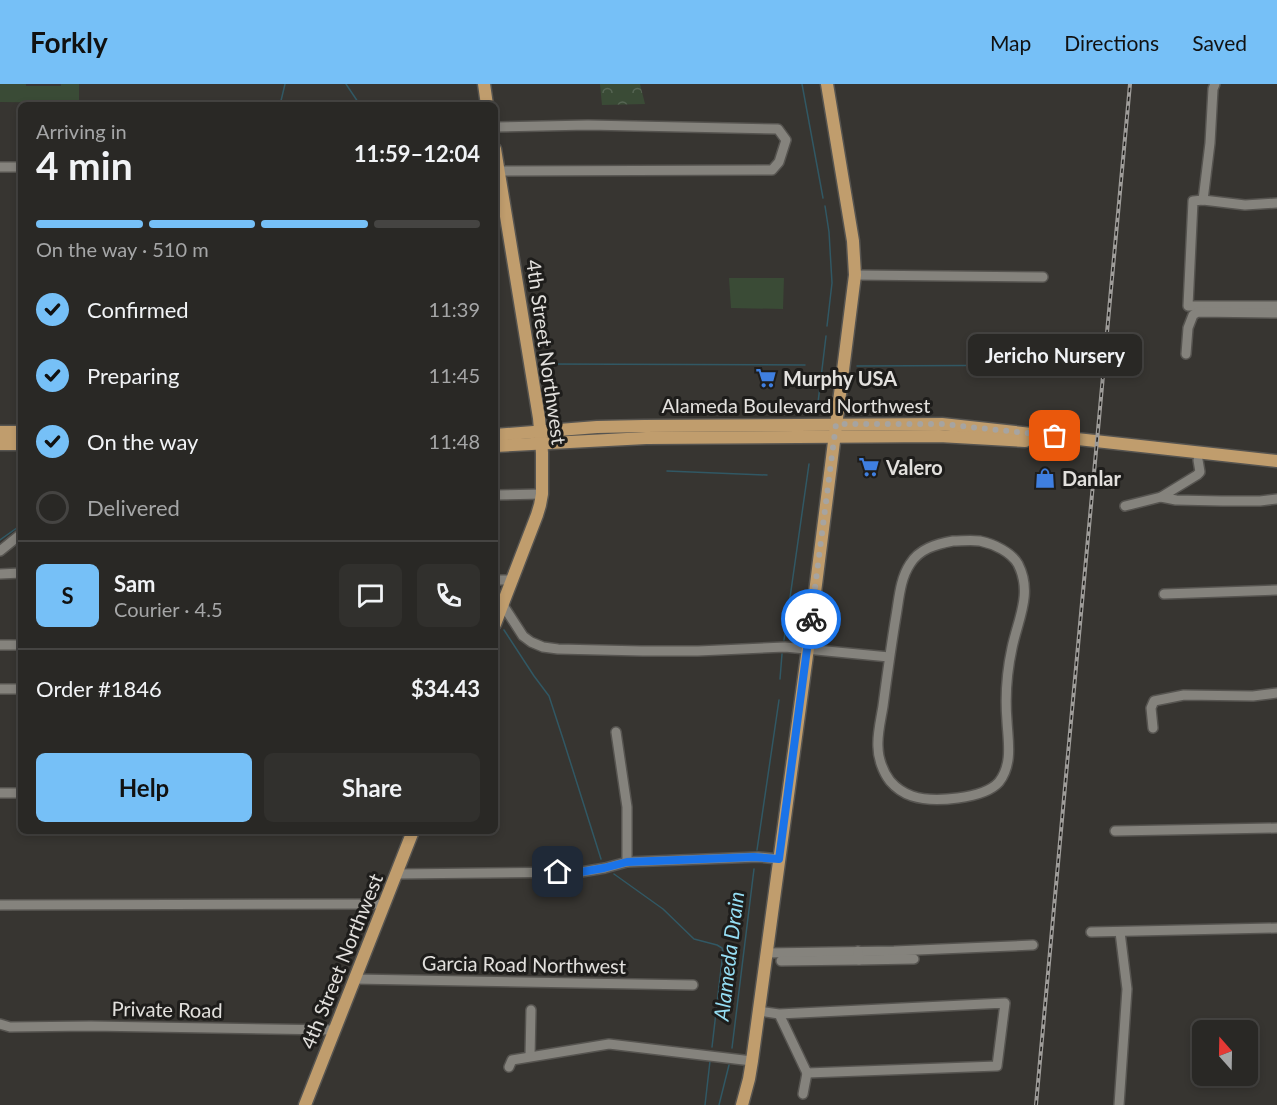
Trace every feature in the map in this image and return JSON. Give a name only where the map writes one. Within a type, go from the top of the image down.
[{"type":"main road","points":[[484,84],[487,102]]},
{"type":"main road","points":[[742,1105],[749,1079],[759,1011],[855,275],[853,241],[827,84]]},
{"type":"main road","name":"4th Street Northwest","points":[[498,166],[533,377],[541,437],[542,494],[537,515],[498,617]]},
{"type":"main road","name":"Alameda Boulevard Northwest","points":[[498,445],[541,437],[644,426],[836,424],[942,424],[1097,445]]},
{"type":"main road","points":[[0,432],[18,432]]},
{"type":"main road","name":"Alameda Boulevard Northwest","points":[[498,435],[646,438],[939,436],[1097,445]]},
{"type":"main road","points":[[0,444],[18,444]]},
{"type":"main road","points":[[1097,445],[1277,469]]},
{"type":"main road","points":[[1097,445],[1277,461]]},
{"type":"main road","name":"4th Street Northwest","points":[[305,1105],[412,834]]},
{"type":"street","points":[[1203,200],[1215,84]]},
{"type":"street","points":[[498,127],[588,125],[778,129],[786,140],[779,162],[772,170],[499,171]]},
{"type":"street","points":[[0,167],[18,167]]},
{"type":"street","points":[[1277,203],[1193,201],[1188,306],[1277,306]]},
{"type":"street","points":[[855,275],[1043,277]]},
{"type":"street","points":[[1186,354],[1188,328],[1193,315],[1198,312],[1277,313]]},
{"type":"street","points":[[1125,506],[1161,497],[1197,475],[1200,472],[1198,460]]},
{"type":"street","points":[[498,495],[542,494]]},
{"type":"street","points":[[1161,497],[1176,500],[1260,501],[1277,499]]},
{"type":"street","points":[[0,551],[18,536]]},
{"type":"street","points":[[953,541],[979,541],[995,546],[1016,562],[1024,583],[1025,601],[1012,647],[1009,669],[1006,699],[1010,743],[1008,760],[998,783],[986,791],[971,796],[944,799],[914,797],[900,791],[889,779],[880,763],[878,747],[889,657],[904,576],[911,562],[921,552],[935,545],[953,541]]},
{"type":"street","points":[[0,574],[18,573]]},
{"type":"street","points":[[498,580],[513,580]]},
{"type":"street","points":[[1164,594],[1277,590]]},
{"type":"street","points":[[503,605],[523,636],[543,647],[558,650],[698,651],[785,647],[889,657]]},
{"type":"street","points":[[0,645],[18,645]]},
{"type":"street","points":[[0,689],[18,689]]},
{"type":"street","points":[[1153,728],[1151,708],[1154,701],[1185,695],[1253,696],[1277,693]]},
{"type":"street","points":[[616,732],[627,807],[627,862]]},
{"type":"street","points":[[0,793],[18,793]]},
{"type":"street","points":[[1115,831],[1277,828]]},
{"type":"street","points":[[397,874],[581,872],[627,862],[754,857],[779,859]]},
{"type":"street","points":[[0,905],[385,904]]},
{"type":"street","points":[[1092,932],[1277,928]]},
{"type":"street","points":[[1119,1105],[1126,989],[1120,932]]},
{"type":"street","points":[[781,961],[1033,945]]},
{"type":"street","points":[[766,953],[914,958]]},
{"type":"street","name":"Garcia Road Northwest","points":[[354,980],[693,985]]},
{"type":"street","points":[[759,1011],[779,1014],[1005,1003],[997,1065],[807,1072]]},
{"type":"street","points":[[530,1056],[531,1010]]},
{"type":"street","points":[[779,1014],[807,1072],[803,1094]]},
{"type":"street","name":"Private Road","points":[[0,1024],[10,1027],[334,1030]]},
{"type":"street","points":[[509,1067],[512,1060],[609,1044],[752,1060]]},
{"type":"green space","points":[[0,84],[61,86],[61,84],[79,84],[79,102],[0,102]]},
{"type":"green space","points":[[600,84],[640,84],[645,104],[602,105]]},
{"type":"green space","points":[[729,278],[784,278],[783,309],[731,308]]},
{"type":"waterway","points":[[281,102],[285,84]]},
{"type":"waterway","points":[[346,84],[358,102]]},
{"type":"waterway","name":"Alameda Drain","points":[[802,84],[823,198]]},
{"type":"waterway","name":"Alameda Drain","points":[[825,206],[832,283],[827,326]]},
{"type":"waterway","name":"Alameda Drain","points":[[817,411],[826,336]]},
{"type":"waterway","points":[[540,364],[805,365]]},
{"type":"waterway","points":[[857,366],[1089,365]]},
{"type":"waterway","name":"Alameda Drain","points":[[784,640],[809,464]]},
{"type":"waterway","points":[[667,471],[767,475]]},
{"type":"waterway","points":[[0,540],[18,527]]},
{"type":"waterway","points":[[504,630],[549,696],[601,859]]},
{"type":"waterway","points":[[780,679],[782,654]]},
{"type":"waterway","name":"Alameda Drain","points":[[757,850],[779,700]]},
{"type":"waterway","name":"Alameda Drain","points":[[732,1048],[754,869]]},
{"type":"waterway","points":[[614,874],[663,909],[694,939],[722,948],[712,1047]]},
{"type":"waterway","points":[[705,1105],[710,1061]]},
{"type":"waterway","name":"Alameda Drain","points":[[719,1105],[729,1065]]},
{"type":"railway","points":[[1036,1105],[1130,84]]},
{"type":"way so far","points":[[811,619],[836,424],[942,424],[1055,436]]},
{"type":"place","name":"Murphy USA","points":[[766,378]]},
{"type":"place","name":"Jericho Nursery","points":[[1055,436]]},
{"type":"place","name":"Valero","points":[[869,467]]},
{"type":"place","name":"Danlar","points":[[1045,478]]},
{"type":"route","points":[[558,872],[581,872],[627,862],[754,857],[779,859],[811,619]]}]
